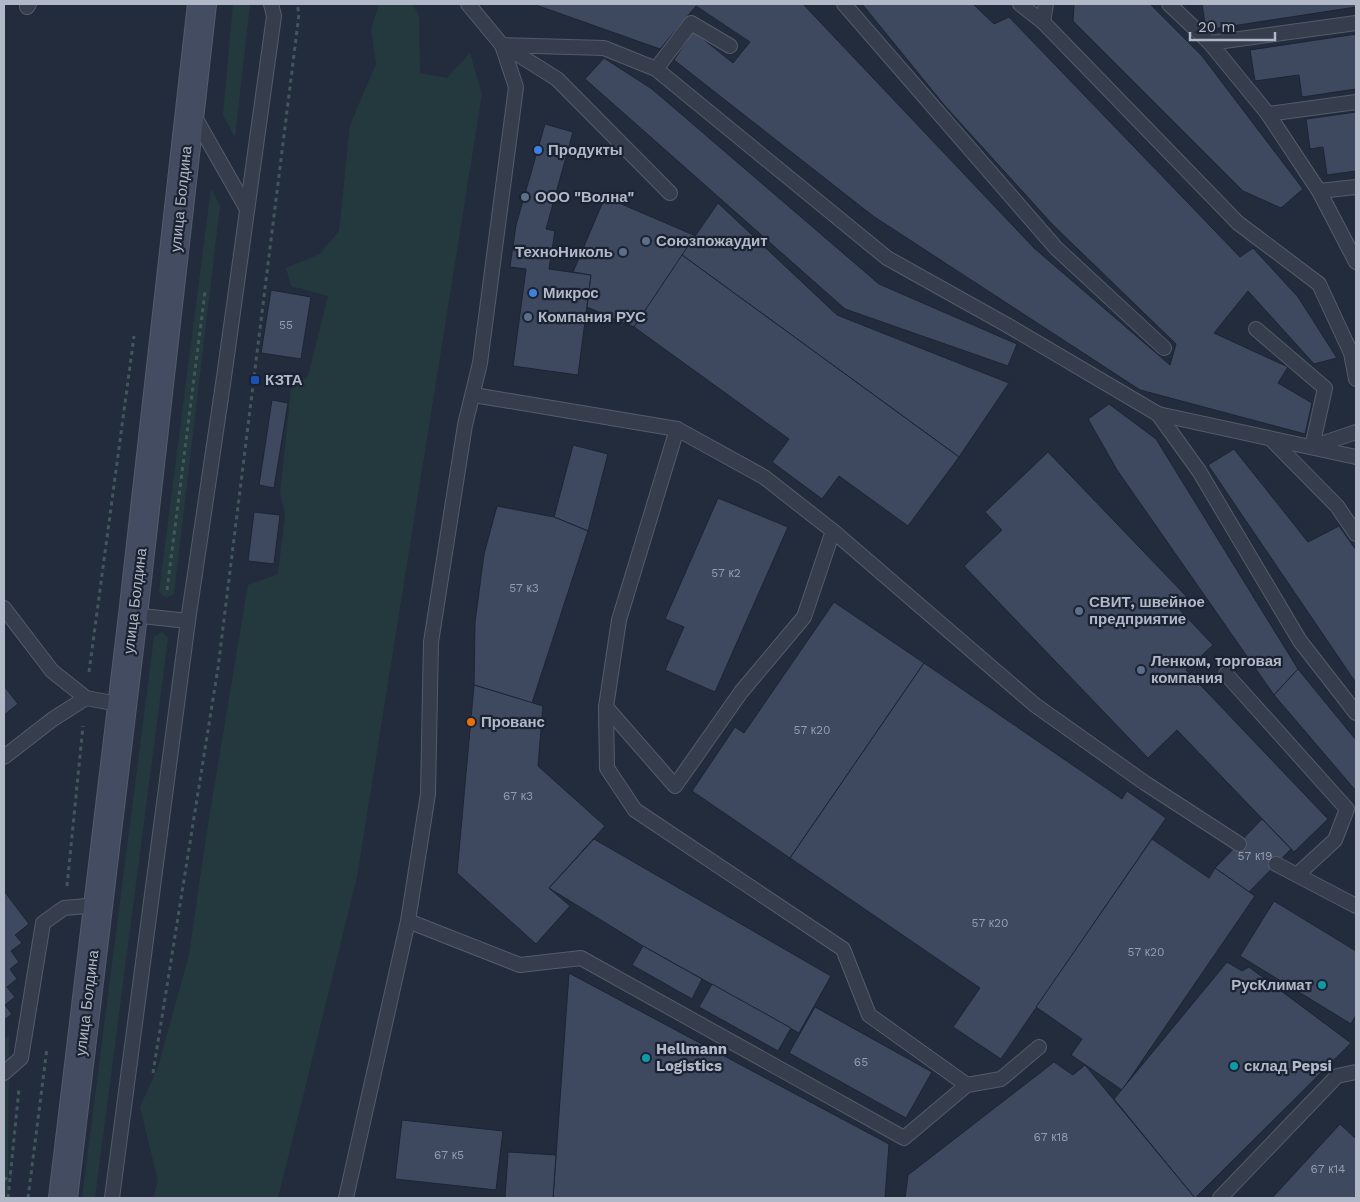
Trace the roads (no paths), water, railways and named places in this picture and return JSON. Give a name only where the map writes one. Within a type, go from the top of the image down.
[{"type":"main road","name":"улица Болдина","points":[[63,1198],[123,705],[202,4]]},
{"type":"lane","points":[[112,1198],[188,621],[274,16],[271,4]]},
{"type":"lane","points":[[468,4],[502,45],[557,79],[670,193]]},
{"type":"lane","points":[[844,4],[1056,248],[1164,348]]},
{"type":"lane","points":[[1020,4],[1043,22],[1238,223],[1319,284],[1351,353],[1356,379]]},
{"type":"lane","points":[[1043,22],[1046,4]]},
{"type":"lane","points":[[1169,4],[1210,43],[1268,114],[1319,191],[1356,262]]},
{"type":"lane","points":[[656,69],[691,23],[730,46]]},
{"type":"lane","points":[[1210,43],[1356,23]]},
{"type":"lane","points":[[502,45],[604,48],[656,69],[887,258],[1007,324],[1158,414],[1356,457]]},
{"type":"lane","points":[[346,1198],[408,921],[428,794],[431,642],[465,425],[474,395],[480,363],[516,87],[502,45]]},
{"type":"lane","points":[[1268,114],[1356,102]]},
{"type":"lane","points":[[191,110],[247,209]]},
{"type":"lane","points":[[1319,191],[1356,187]]},
{"type":"lane","points":[[1256,329],[1325,388],[1312,447]]},
{"type":"lane","points":[[474,395],[678,429],[764,477],[833,531],[1035,705],[1144,783],[1239,844]]},
{"type":"lane","points":[[1158,414],[1199,470],[1300,641],[1356,713]]},
{"type":"lane","points":[[678,429],[619,620],[606,707],[607,768],[635,810],[843,949],[870,1015],[967,1085]]},
{"type":"lane","points":[[1312,447],[1356,432]]},
{"type":"lane","points":[[1270,438],[1337,506],[1356,534]]},
{"type":"lane","points":[[606,707],[675,786],[741,692],[804,617],[833,531]]},
{"type":"lane","points":[[4,608],[52,671],[86,698],[123,705]]},
{"type":"lane","points":[[133,615],[188,621]]},
{"type":"lane","points":[[1226,674],[1347,808],[1335,840],[1298,874]]},
{"type":"lane","points":[[4,757],[53,719],[86,698]]},
{"type":"lane","points":[[1276,864],[1356,906]]},
{"type":"lane","points":[[4,1073],[21,1058],[43,923],[64,908],[98,905]]},
{"type":"lane","points":[[408,921],[520,966],[581,958],[904,1138],[967,1085],[1001,1079],[1039,1046]]},
{"type":"lane","points":[[1220,1198],[1337,1076],[1356,1072]]},
{"type":"place","name":"Продукты","points":[[538,150]]},
{"type":"place","name":"ООО \"Волна\"","points":[[525,197]]},
{"type":"place","name":"Союзпожаудит","points":[[646,241]]},
{"type":"place","name":"ТехноНиколь","points":[[623,252]]},
{"type":"place","name":"Микрос","points":[[533,293]]},
{"type":"place","name":"Компания РУС","points":[[528,317]]},
{"type":"place","name":"КЗТА","points":[[255,380]]},
{"type":"place","name":"СВИТ, швейное предприятие","points":[[1079,611]]},
{"type":"place","name":"Ленком, торговая компания","points":[[1141,670]]},
{"type":"place","name":"Прованс","points":[[471,722]]},
{"type":"place","name":"РусКлимат","points":[[1322,985]]},
{"type":"place","name":"Hellmann Logistics","points":[[646,1058]]},
{"type":"place","name":"склад Pepsi","points":[[1234,1066]]}]
